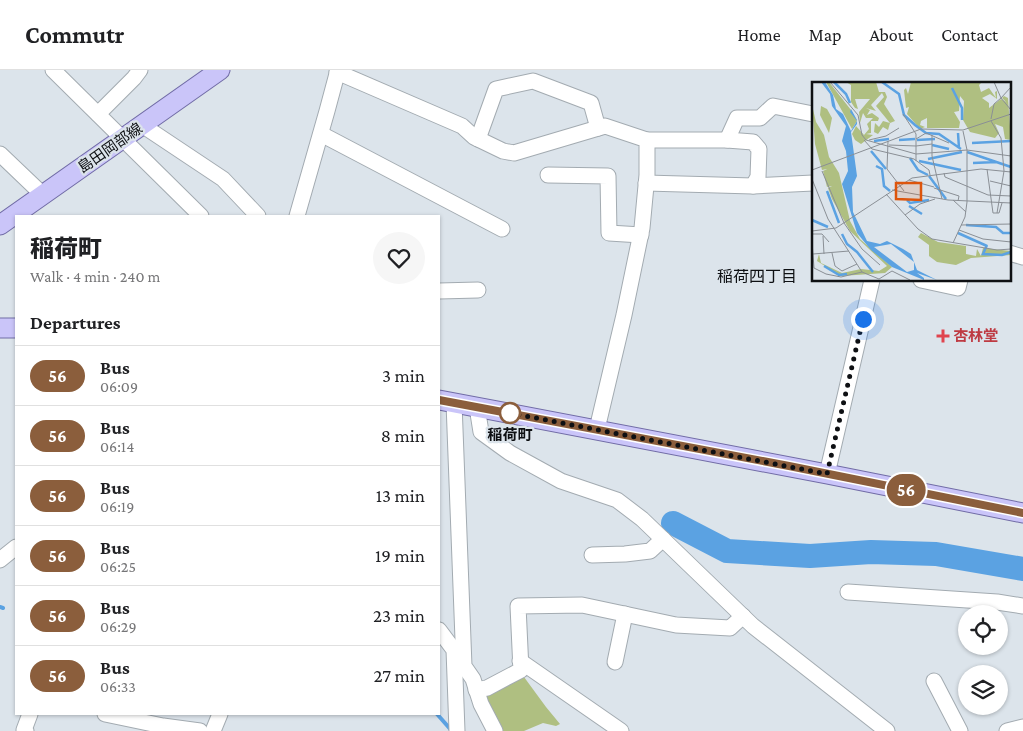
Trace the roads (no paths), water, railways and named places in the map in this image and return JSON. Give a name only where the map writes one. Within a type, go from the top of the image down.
[{"type":"main road","name":"島田岡部線","points":[[0,226],[220,70]]},
{"type":"main road","points":[[0,328],[15,328]]},
{"type":"main road","points":[[446,401],[1023,513]]},
{"type":"street","points":[[53,70],[200,215]]},
{"type":"street","points":[[98,114],[140,70]]},
{"type":"street","points":[[297,215],[337,71],[462,126],[474,137],[503,151],[514,153],[605,126],[647,140],[727,140],[753,142],[759,149],[758,177],[753,186]]},
{"type":"street","points":[[478,139],[496,89],[533,81],[591,103],[598,128]]},
{"type":"street","points":[[727,140],[737,118],[760,118],[773,106],[812,114]]},
{"type":"street","points":[[142,124],[224,179],[257,215]]},
{"type":"street","points":[[321,134],[502,229]]},
{"type":"street","points":[[597,429],[624,315],[640,235],[646,183],[647,140]]},
{"type":"street","points":[[0,154],[43,194]]},
{"type":"street","points":[[548,175],[608,176],[609,233],[640,235]]},
{"type":"street","points":[[646,183],[753,186],[812,183]]},
{"type":"street","points":[[1010,253],[1023,257]]},
{"type":"street","points":[[827,474],[872,281]]},
{"type":"street","points":[[926,281],[958,288],[960,281]]},
{"type":"street","points":[[440,290],[478,290]]},
{"type":"street","points":[[446,401],[459,656],[457,731]]},
{"type":"street","points":[[477,407],[481,432],[510,453],[561,481],[617,500],[642,519],[753,626],[887,731]]},
{"type":"street","points":[[592,555],[650,551],[662,539]]},
{"type":"street","points":[[0,560],[15,548]]},
{"type":"street","points":[[848,592],[997,602],[1023,606]]},
{"type":"street","points":[[476,690],[487,688],[521,670],[518,606],[582,605],[676,625],[730,628],[743,616]]},
{"type":"street","points":[[615,662],[625,614]]},
{"type":"street","points":[[440,631],[459,656],[473,680],[481,704],[494,731]]},
{"type":"street","points":[[520,661],[621,731]]},
{"type":"street","points":[[934,681],[960,731]]},
{"type":"street","points":[[26,731],[24,730],[30,715]]},
{"type":"street","points":[[109,715],[200,731]]},
{"type":"street","points":[[213,731],[220,715]]},
{"type":"street","points":[[1008,731],[1023,727]]},
{"type":"waterway","points":[[673,523],[727,551],[810,556],[871,552],[936,554],[1023,569]]},
{"type":"waterway","points":[[438,715],[452,731]]},
{"type":"place","name":"杏林堂","points":[[943,336]]},
{"type":"place","name":"稲荷町","points":[[510,413]]},
{"type":"district","name":"稲荷四丁目","points":[[757,276]]}]
